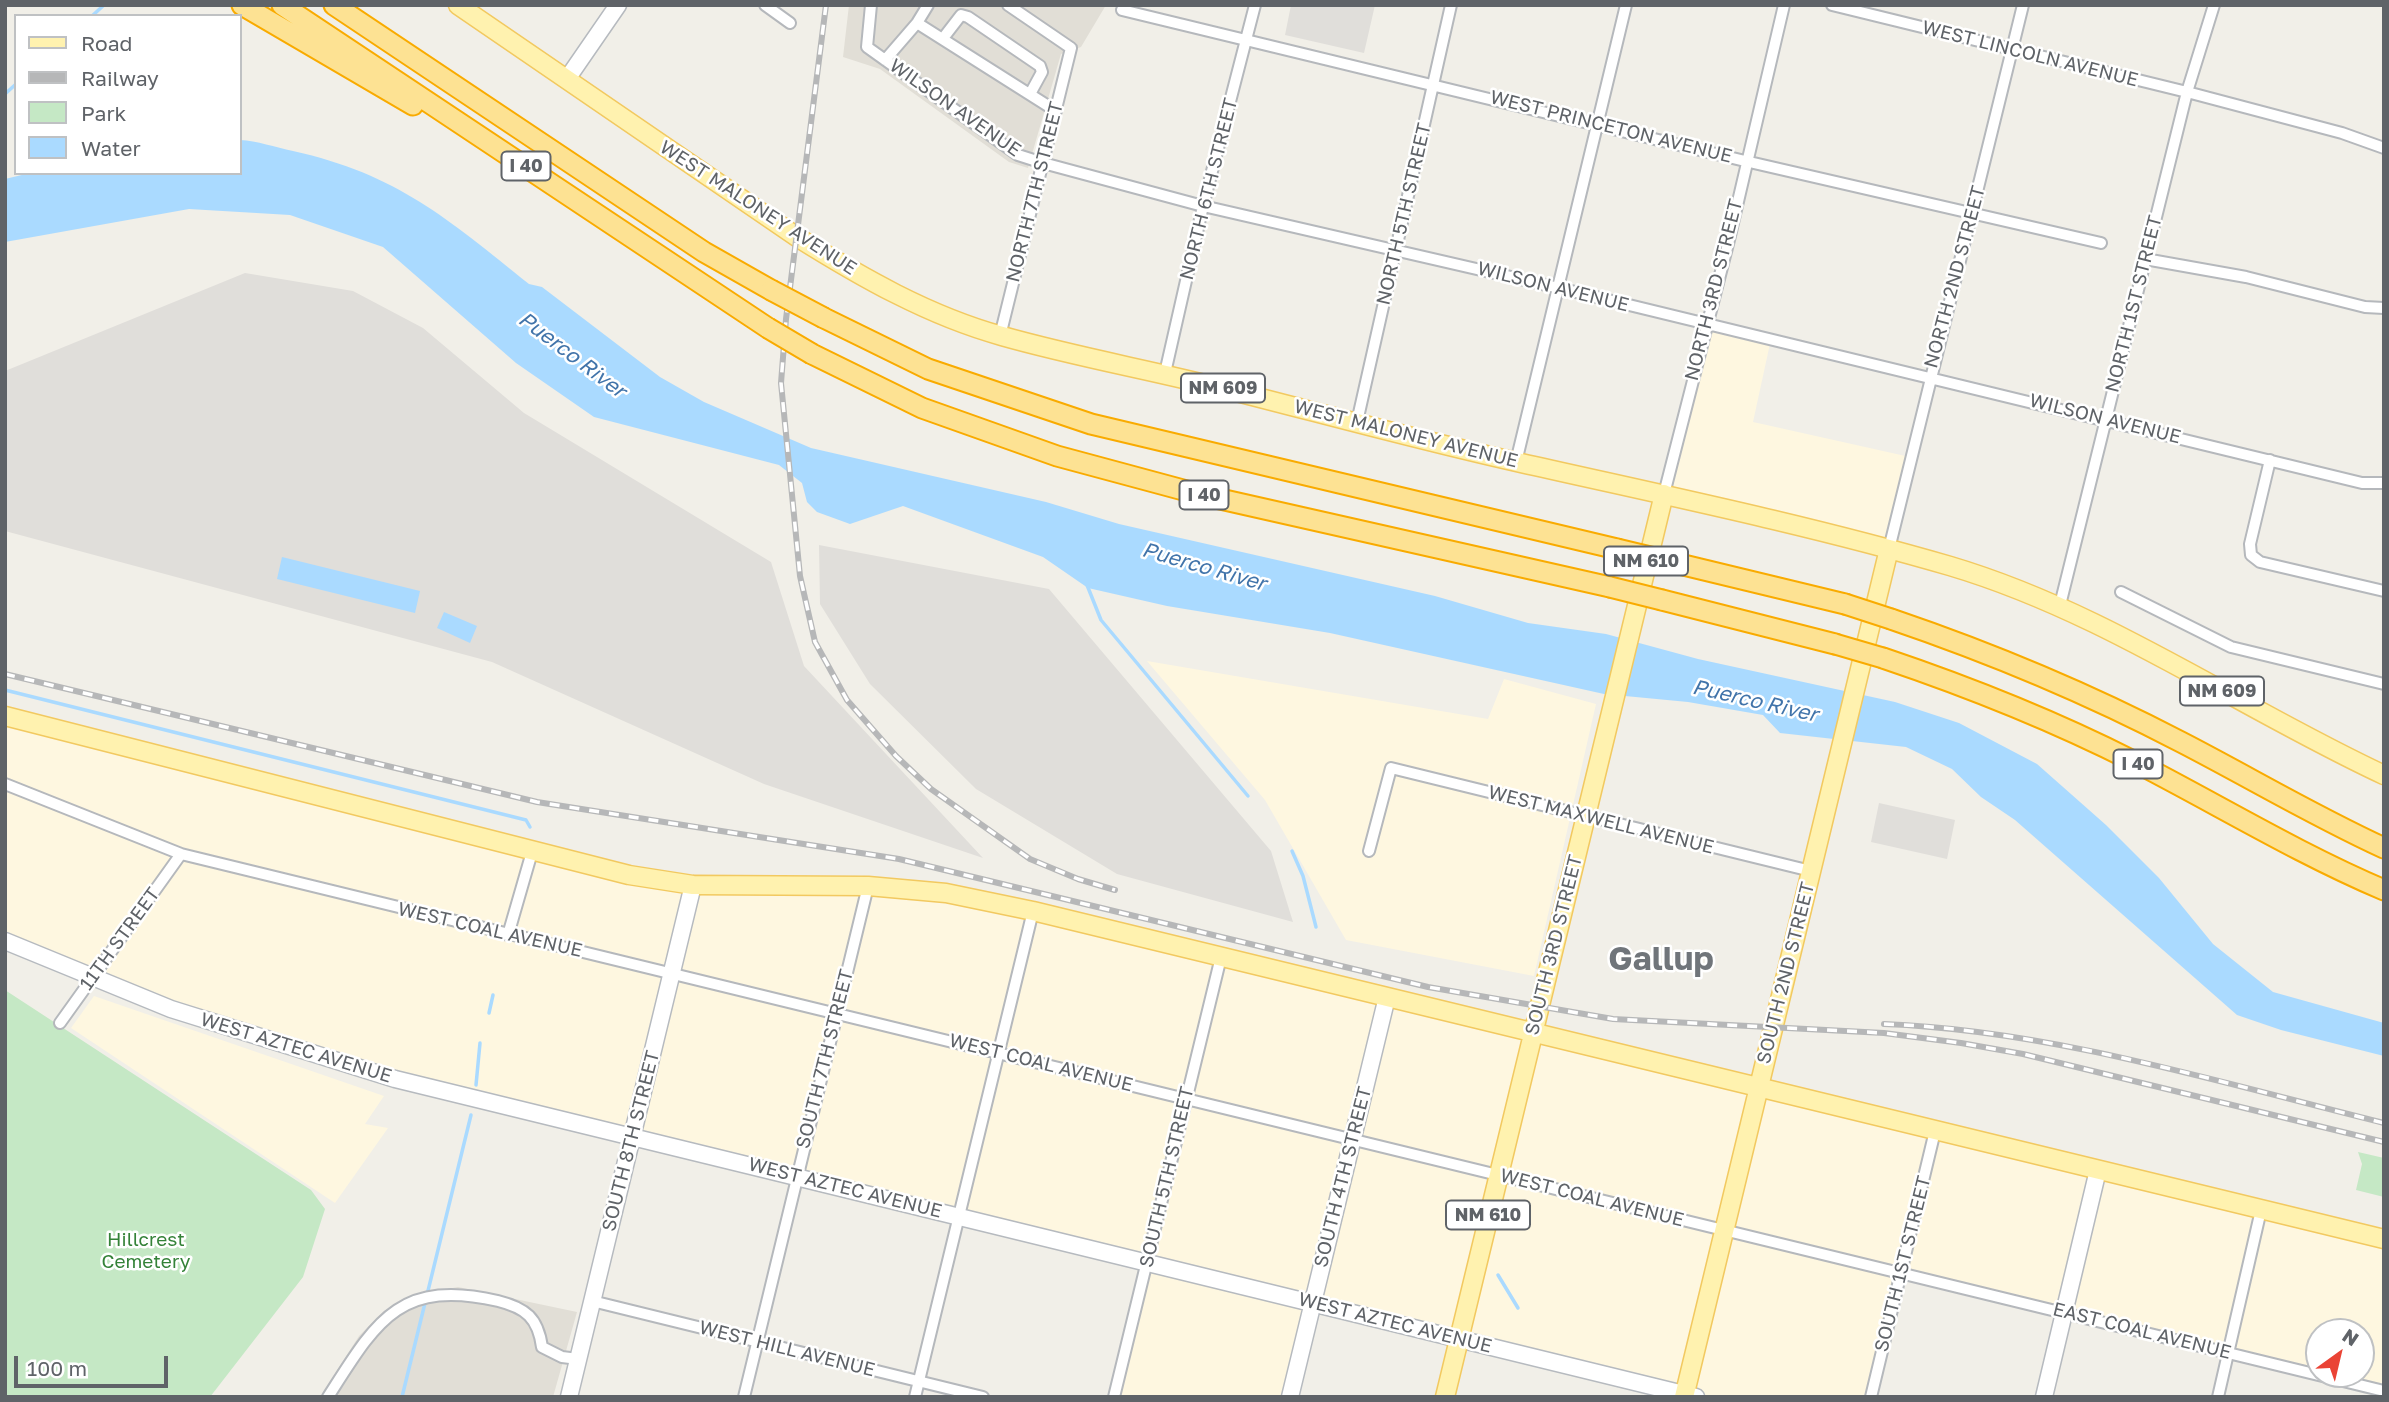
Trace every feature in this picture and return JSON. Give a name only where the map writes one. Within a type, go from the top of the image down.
[{"type":"highway","points":[[242,5],[566,194]]},
{"type":"highway","name":"I 40","points":[[282,5],[768,328],[812,355],[922,408],[1058,456],[1211,497],[1611,587],[1883,658],[2037,715],[2134,761],[2275,838],[2384,890]]},
{"type":"highway","name":"I 40","points":[[334,5],[704,252],[824,318],[928,369],[1091,424],[1845,604],[1891,619],[1990,653],[2053,680],[2181,742],[2328,822],[2384,848]]},
{"type":"highway","points":[[352,5],[444,80]]},
{"type":"main road","name":"WEST MALONEY AVENUE","points":[[458,5],[797,237],[854,272],[920,305],[1000,336],[1165,373],[1516,462],[1664,494],[1889,549],[1954,567],[2060,605]]},
{"type":"main road","points":[[567,79],[618,5]]},
{"type":"main road","name":"SOUTH 3RD STREET","points":[[1445,1397],[1629,629],[1664,494]]},
{"type":"main road","name":"SOUTH 2ND STREET","points":[[1688,1396],[1724,1230],[1889,549]]},
{"type":"main road","name":"NM 609","points":[[2060,605],[2307,739],[2384,775]]},
{"type":"main road","points":[[5,716],[629,875],[693,885],[867,886],[946,892],[1033,911],[2384,1239]]},
{"type":"main road","name":"SOUTH 8TH STREET","points":[[569,1397],[693,885]]},
{"type":"main road","name":"WEST AZTEC AVENUE","points":[[5,941],[171,1009],[395,1079],[1688,1396]]},
{"type":"main road","name":"SOUTH 4TH STREET","points":[[1290,1397],[1387,997]]},
{"type":"main road","points":[[2044,1397],[2098,1170]]},
{"type":"street","points":[[765,5],[790,23]]},
{"type":"street","name":"WILSON AVENUE","points":[[871,5],[867,47],[1018,155],[1043,163],[1203,206],[1396,249],[2362,483],[2384,483]]},
{"type":"street","points":[[885,60],[917,23],[928,5]]},
{"type":"street","name":"NORTH 7TH STREET","points":[[1000,336],[1071,48],[1008,5]]},
{"type":"street","name":"NORTH 6TH STREET","points":[[1165,373],[1203,206],[1255,5]]},
{"type":"street","name":"NORTH 5TH STREET","points":[[1357,422],[1451,5]]},
{"type":"street","points":[[1516,462],[1626,5]]},
{"type":"street","name":"NORTH 3RD STREET","points":[[1664,494],[1784,5]]},
{"type":"street","name":"WEST LINCOLN AVENUE","points":[[1832,5],[2187,92],[2342,133],[2384,148]]},
{"type":"street","name":"NORTH 2ND STREET","points":[[1889,549],[2023,5]]},
{"type":"street","name":"NORTH 1ST STREET","points":[[2060,605],[2187,92],[2214,5]]},
{"type":"street","name":"WEST PRINCETON AVENUE","points":[[1122,9],[1745,161],[2101,243]]},
{"type":"street","points":[[944,37],[961,15],[968,17],[1040,66],[1042,72],[1030,94]]},
{"type":"street","points":[[917,23],[944,37],[1056,111]]},
{"type":"street","points":[[2146,259],[2246,277],[2365,307],[2384,308]]},
{"type":"street","points":[[2270,460],[2250,544],[2251,555],[2260,562],[2384,591]]},
{"type":"street","points":[[2121,592],[2231,647],[2384,684]]},
{"type":"street","name":"WEST MAXWELL AVENUE","points":[[1370,852],[1391,768],[1811,871]]},
{"type":"street","name":"WEST COAL AVENUE","points":[[5,784],[181,854],[1900,1274]]},
{"type":"street","points":[[508,935],[532,852]]},
{"type":"street","name":"11TH STREET","points":[[60,1023],[181,854]]},
{"type":"street","name":"SOUTH 7TH STREET","points":[[744,1397],[867,886]]},
{"type":"street","points":[[915,1397],[1033,911]]},
{"type":"street","name":"SOUTH 5TH STREET","points":[[1114,1397],[1221,957]]},
{"type":"street","name":"SOUTH 1ST STREET","points":[[1871,1397],[1935,1131]]},
{"type":"street","points":[[2218,1397],[2261,1210]]},
{"type":"street","name":"EAST COAL AVENUE","points":[[1900,1274],[2384,1391]]},
{"type":"street","points":[[328,1397],[369,1333],[381,1321],[412,1301],[442,1294],[459,1293],[513,1305],[531,1314],[540,1332],[542,1347],[562,1357],[578,1359]]},
{"type":"street","name":"WEST HILL AVENUE","points":[[592,1301],[983,1397]]},
{"type":"shaded area","points":[[849,5],[1106,5],[1081,47],[1061,54],[1028,168],[1009,162],[880,69],[843,57]]},
{"type":"shaded area","points":[[1291,5],[1375,5],[1364,53],[1285,35]]},
{"type":"shaded area","points":[[245,273],[353,291],[423,328],[524,413],[771,562],[804,666],[983,858],[764,784],[492,662],[5,531],[5,371]]},
{"type":"shaded area","points":[[1707,325],[1771,339],[1753,422],[1910,457],[1889,549],[1664,494]]},
{"type":"shaded area","points":[[819,545],[1049,589],[1271,851],[1293,922],[1117,874],[976,789],[870,684],[820,604]]},
{"type":"shaded area","points":[[1147,661],[1488,719],[1504,679],[1596,704],[1534,976],[1346,940],[1265,800]]},
{"type":"shaded area","points":[[5,716],[629,875],[946,893],[2384,1240],[2384,1391],[2372,1388],[2375,1388],[2375,1318],[2305,1318],[2305,1372],[1901,1274],[1871,1397],[1696,1397],[1313,1303],[1290,1397],[1114,1397],[1147,1263],[455,1093],[171,1009],[5,941]]},
{"type":"shaded area","points":[[1879,803],[1955,820],[1947,859],[1871,842]]},
{"type":"shaded area","points":[[94,996],[384,1096],[365,1124],[388,1128],[335,1203],[71,1028]]},
{"type":"shaded area","points":[[458,1287],[577,1312],[553,1397],[320,1397],[359,1336],[384,1311],[414,1295]]},
{"type":"green space","name":"Hillcrest Cemetery","points":[[5,990],[311,1190],[325,1209],[303,1277],[210,1397],[5,1397]]},
{"type":"green space","points":[[2358,1152],[2384,1158],[2384,1197],[2356,1190],[2362,1164]]},
{"type":"water","name":"Puerco River","points":[[242,140],[330,161],[392,186],[446,219],[529,284],[542,287],[660,377],[704,402],[811,448],[1046,502],[1119,524],[1435,596],[1528,623],[1606,634],[1698,659],[1895,702],[1959,723],[2037,764],[2106,825],[2159,878],[2213,944],[2273,992],[2384,1023],[2384,1056],[2281,1030],[2237,1015],[2015,820],[1981,797],[1952,769],[1906,747],[1780,733],[1763,715],[1688,702],[1604,694],[1330,633],[1167,606],[1088,588],[1043,557],[903,506],[850,524],[817,512],[807,502],[802,483],[779,465],[594,417],[516,363],[383,247],[290,215],[189,209],[5,242],[5,179],[22,175],[242,175]]},
{"type":"water","points":[[282,557],[420,591],[415,613],[277,579]]},
{"type":"water","points":[[444,612],[477,626],[470,643],[437,628]]},
{"type":"waterway","points":[[94,14],[104,5]]},
{"type":"waterway","points":[[5,94],[14,86]]},
{"type":"waterway","points":[[1087,585],[1101,620],[1248,796]]},
{"type":"waterway","points":[[5,690],[526,820],[530,827]]},
{"type":"waterway","points":[[1292,851],[1303,876],[1316,927]]},
{"type":"waterway","points":[[489,1013],[493,995]]},
{"type":"waterway","points":[[476,1085],[480,1043]]},
{"type":"waterway","points":[[402,1397],[471,1115]]},
{"type":"waterway","points":[[1498,1275],[1518,1308]]},
{"type":"railway","points":[[826,5],[786,319],[781,383],[800,576],[815,642],[847,700],[896,756],[931,789],[1030,859],[1078,879],[1115,890]]},
{"type":"railway","points":[[5,674],[537,802],[899,859],[1428,987],[1613,1019],[1884,1033],[1961,1043],[2023,1054],[2384,1142]]},
{"type":"railway","points":[[1884,1024],[1946,1028],[2072,1047],[2384,1123]]},
{"type":"district","name":"Gallup","points":[[1661,960]]}]
